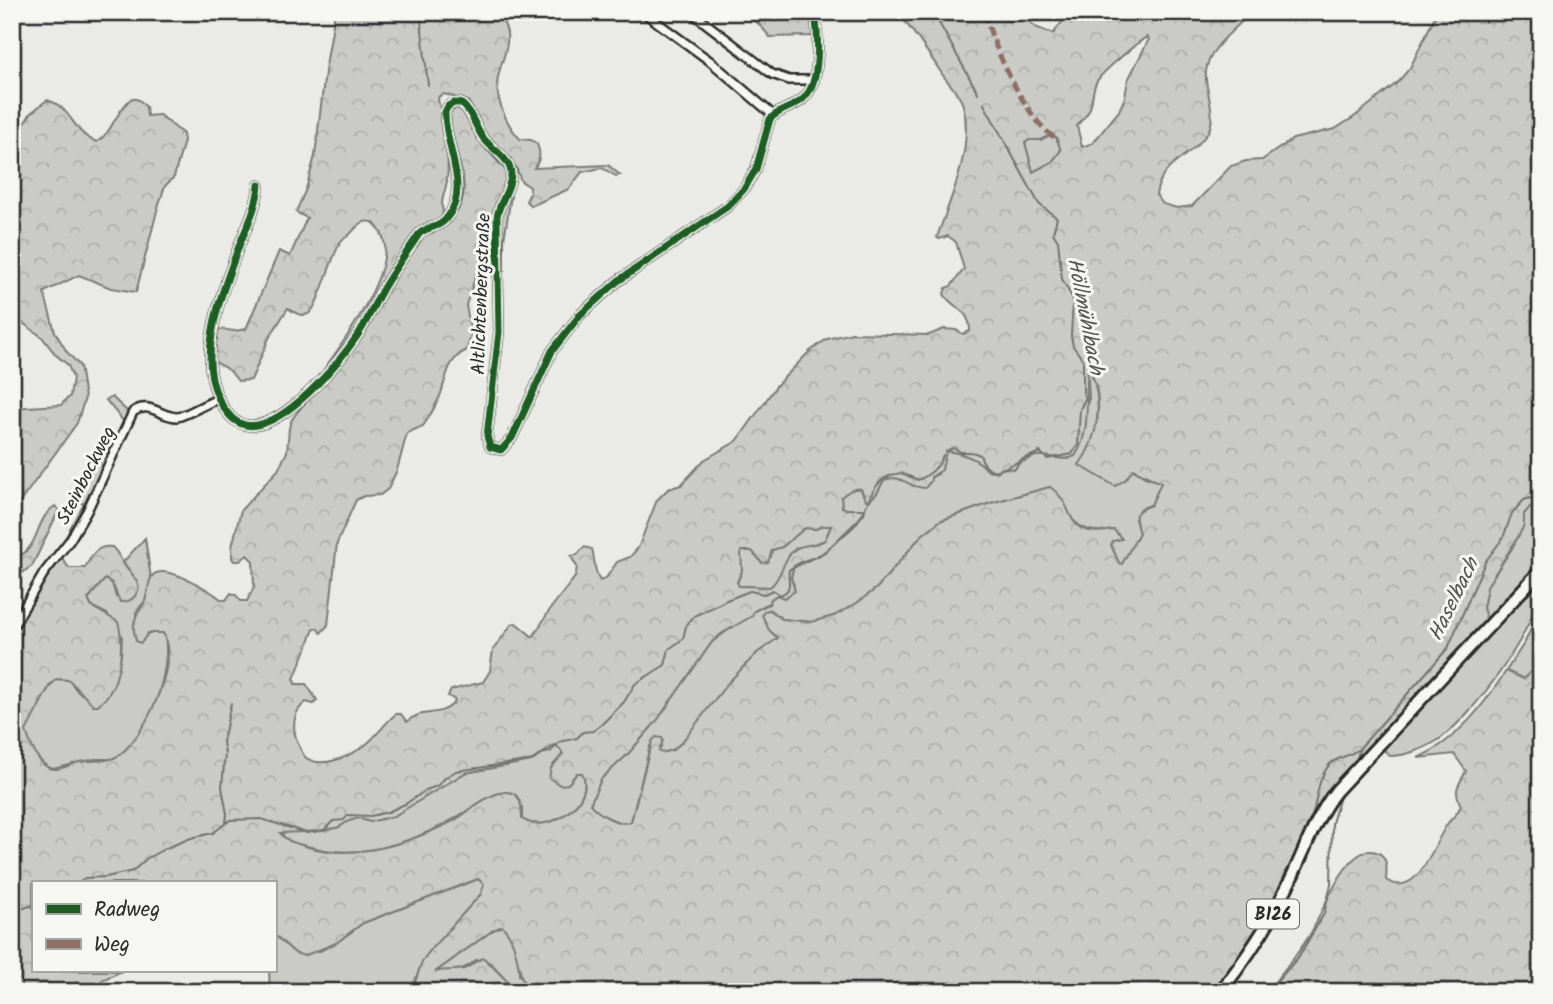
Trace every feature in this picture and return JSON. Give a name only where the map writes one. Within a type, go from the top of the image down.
[{"type":"main road","name":"B126","points":[[1220,992],[1249,953],[1278,905],[1324,809],[1336,791],[1541,570]]},
{"type":"street","points":[[643,12],[702,54],[773,115],[802,100],[810,90],[818,50],[815,12]]},
{"type":"street","points":[[691,12],[769,72],[789,80],[813,80]]},
{"type":"street","name":"Altlichtenbergstraße","points":[[218,399],[231,417],[243,425],[274,419],[302,400],[353,342],[381,292],[419,234],[423,230],[440,225],[453,209],[457,183],[445,115],[448,106],[458,103],[467,109],[480,134],[509,164],[511,172],[497,216],[499,331],[487,436],[490,447],[497,451],[502,450],[512,438],[552,351],[580,315],[618,281],[720,211],[744,189],[756,169],[766,129],[773,115]]},
{"type":"street","points":[[218,399],[210,362],[215,321],[259,186]]},
{"type":"street","name":"Steinbockweg","points":[[12,628],[44,573],[70,540],[87,511],[133,412],[147,407],[180,417],[218,399]]},
{"type":"green space","points":[[335,12],[499,12],[507,39],[498,77],[498,93],[510,126],[520,139],[531,140],[537,144],[539,157],[534,168],[608,165],[620,175],[616,176],[602,168],[582,172],[569,189],[531,206],[526,201],[530,187],[521,181],[516,167],[482,132],[468,101],[444,94],[439,96],[448,160],[442,204],[444,213],[454,216],[464,191],[452,138],[450,112],[457,108],[463,111],[484,146],[508,173],[506,187],[511,196],[504,240],[504,271],[499,237],[495,238],[494,251],[489,261],[477,272],[466,305],[471,334],[467,350],[451,364],[440,396],[423,426],[407,433],[397,470],[388,489],[380,495],[364,496],[356,500],[337,543],[328,625],[321,633],[317,628],[314,629],[294,679],[295,684],[306,684],[317,700],[314,704],[306,702],[300,708],[296,714],[294,728],[305,757],[318,762],[333,761],[366,745],[396,714],[401,714],[407,722],[418,715],[442,711],[454,703],[455,700],[448,696],[451,690],[483,682],[490,671],[493,650],[512,624],[516,623],[533,637],[575,577],[577,567],[571,556],[577,555],[584,547],[592,549],[598,578],[600,581],[606,578],[617,562],[630,557],[638,548],[657,500],[668,489],[681,485],[704,460],[737,441],[777,385],[809,352],[827,339],[852,333],[929,335],[944,329],[963,334],[970,331],[967,317],[944,294],[946,288],[951,286],[964,269],[956,242],[948,236],[939,239],[937,237],[963,155],[966,121],[963,105],[901,17],[902,12],[1018,12],[1035,27],[1053,34],[1065,18],[1074,12],[1251,12],[1220,44],[1207,66],[1206,83],[1212,119],[1206,135],[1170,168],[1159,184],[1156,195],[1163,204],[1177,208],[1192,206],[1231,166],[1262,160],[1293,139],[1335,129],[1354,117],[1398,82],[1410,68],[1437,12],[1541,12],[1541,504],[1530,507],[1524,514],[1524,525],[1518,537],[1487,586],[1483,608],[1487,622],[1351,768],[1302,847],[1263,924],[1214,992],[545,992],[524,983],[513,942],[502,926],[435,972],[464,969],[484,958],[518,992],[419,992],[414,985],[422,962],[481,894],[484,884],[478,879],[363,923],[336,943],[304,956],[295,953],[276,936],[276,881],[32,881],[32,972],[120,972],[102,980],[88,992],[12,992],[12,634],[20,615],[55,561],[62,558],[69,568],[85,568],[98,549],[112,547],[138,584],[138,592],[133,598],[120,602],[112,583],[105,579],[88,599],[91,606],[118,622],[120,632],[119,667],[105,698],[98,705],[93,705],[69,680],[57,679],[50,685],[26,731],[32,748],[43,764],[53,769],[63,768],[79,762],[107,760],[127,749],[156,700],[167,662],[167,646],[163,633],[148,633],[141,643],[136,641],[134,634],[135,619],[146,598],[153,575],[159,572],[178,575],[222,600],[226,600],[231,593],[241,601],[247,601],[254,587],[253,561],[247,555],[240,561],[234,561],[232,558],[241,510],[278,470],[287,452],[292,419],[326,376],[324,369],[363,310],[384,260],[385,246],[380,230],[373,222],[361,224],[342,240],[338,247],[312,310],[302,315],[288,308],[269,338],[251,380],[238,381],[230,371],[214,361],[218,329],[246,329],[279,251],[290,256],[307,218],[296,212],[315,156]],"holes":[[[1147,37],[1149,39],[1128,80],[1119,111],[1093,143],[1082,147],[1077,126],[1089,111],[1097,81],[1112,65]],[[1050,135],[1056,137],[1061,150],[1052,162],[1033,172],[1025,143]],[[1088,367],[1097,391],[1097,418],[1091,443],[1079,465],[1115,486],[1126,479],[1133,469],[1161,483],[1151,505],[1136,515],[1139,533],[1122,564],[1111,545],[1113,541],[1122,539],[1114,530],[1097,532],[1078,526],[1065,503],[1050,487],[991,503],[940,521],[921,536],[877,588],[834,616],[811,622],[782,619],[770,610],[764,611],[762,615],[769,630],[778,638],[757,653],[727,684],[673,750],[662,753],[659,751],[662,738],[656,737],[652,741],[631,822],[609,818],[590,804],[601,779],[656,722],[712,642],[752,616],[754,611],[777,595],[784,598],[795,591],[791,578],[793,568],[825,552],[864,514],[865,509],[842,507],[841,497],[851,490],[861,489],[869,501],[884,480],[890,478],[925,488],[931,477],[942,470],[946,451],[969,457],[988,471],[1002,469],[1030,457],[1065,459],[1075,456],[1081,446],[1086,423]],[[831,526],[825,540],[794,550],[770,587],[739,586],[737,582],[742,571],[741,551],[752,551],[762,563],[768,562],[772,550],[782,547],[805,528],[816,529]],[[555,745],[563,754],[551,768],[549,778],[560,785],[568,784],[577,773],[582,773],[585,783],[583,794],[567,813],[544,823],[533,823],[522,819],[521,805],[517,797],[505,792],[491,796],[436,829],[382,848],[326,851],[292,842],[280,833],[323,831],[359,818],[370,822],[394,816],[465,773],[531,761]]]},
{"type":"green space","points":[[740,12],[758,12],[772,17],[792,12],[812,12],[813,36],[770,37],[759,24]]},
{"type":"green space","points":[[132,98],[139,100],[146,107],[147,116],[160,115],[183,134],[184,141],[174,177],[165,186],[158,207],[136,292],[111,288],[79,275],[44,292],[55,332],[67,352],[80,366],[85,398],[77,423],[12,513],[12,408],[61,405],[70,396],[73,378],[68,365],[42,337],[12,315],[12,143],[31,113],[47,100],[62,108],[82,133],[97,142],[107,133]]},
{"type":"green space","points":[[1050,135],[1056,137],[1061,150],[1052,162],[1033,172],[1025,143]]},
{"type":"green space","points":[[1087,366],[1095,386],[1098,408],[1089,452],[1126,479],[1132,469],[1162,483],[1151,505],[1140,509],[1135,519],[1139,533],[1122,565],[1119,564],[1111,544],[1114,530],[1090,530],[1074,522],[1050,487],[991,503],[940,521],[921,536],[877,588],[834,616],[811,622],[782,619],[770,610],[772,633],[778,638],[775,642],[744,666],[673,750],[662,753],[659,751],[662,743],[650,746],[631,822],[609,818],[590,804],[601,779],[656,722],[712,642],[794,585],[791,578],[793,568],[825,551],[852,528],[846,509],[842,507],[841,497],[855,489],[861,489],[863,495],[877,493],[884,480],[892,478],[902,479],[913,486],[938,474],[945,451],[968,456],[986,469],[1020,463],[1038,455],[1069,459],[1089,398]]},
{"type":"green space","points":[[112,397],[129,413],[105,485],[78,532],[71,535],[69,530],[83,506],[83,503],[75,502],[80,481],[103,458],[124,422],[106,400]]},
{"type":"green space","points":[[1541,504],[1541,565],[1505,599],[1487,622],[1483,608],[1487,586],[1524,525],[1524,514],[1529,507]]},
{"type":"green space","points":[[55,506],[59,510],[32,566],[16,577],[12,586],[12,552],[21,555],[27,551],[44,517]]},
{"type":"green space","points":[[831,526],[825,540],[791,552],[776,583],[770,587],[739,586],[737,583],[742,571],[740,551],[753,551],[755,556],[771,557],[772,550],[782,547],[805,528],[816,529]]},
{"type":"green space","points":[[145,538],[151,579],[145,601],[136,612],[136,641],[141,643],[148,633],[163,633],[166,646],[165,668],[157,698],[144,726],[114,759],[95,759],[53,769],[48,767],[31,747],[26,735],[27,725],[44,695],[57,679],[69,680],[78,692],[89,698],[111,689],[121,656],[122,636],[107,614],[91,606],[88,599],[105,579],[112,583],[116,597],[133,575],[123,562]]},
{"type":"green space","points":[[1541,580],[1538,598],[1519,642],[1471,709],[1435,742],[1409,753],[1390,756],[1382,748],[1511,607],[1528,595]]},
{"type":"green space","points":[[1541,606],[1541,660],[1524,679],[1506,671],[1525,642]]},
{"type":"green space","points":[[1541,660],[1541,992],[1267,992],[1307,939],[1337,881],[1356,858],[1366,852],[1380,854],[1386,863],[1386,880],[1398,884],[1408,882],[1416,876],[1461,806],[1457,791],[1466,771],[1454,754],[1418,758],[1457,732],[1479,709],[1506,671],[1524,679]]},
{"type":"green space","points":[[555,745],[563,754],[551,768],[568,784],[577,773],[582,772],[585,783],[583,794],[567,813],[544,823],[522,819],[522,807],[488,797],[447,823],[402,842],[379,848],[331,851],[295,843],[280,832],[323,831],[359,818],[370,822],[425,796],[465,773],[531,761]]},
{"type":"green space","points":[[478,879],[484,884],[481,894],[422,962],[411,992],[300,992],[289,985],[282,992],[270,992],[269,972],[276,972],[276,936],[295,953],[320,951],[363,923]]},
{"type":"green space","points":[[503,926],[516,949],[519,975],[535,989],[545,992],[518,992],[491,963],[476,960],[462,969],[434,973],[493,930]]},
{"type":"waterway","points":[[420,12],[428,85]]},
{"type":"waterway","name":"Höllmühlbach","points":[[933,12],[978,93]]},
{"type":"waterway","name":"Höllmühlbach","points":[[948,450],[954,448],[960,452],[980,455],[985,466],[996,472],[1004,468],[1015,469],[1021,460],[1040,452],[1047,459],[1072,454],[1078,445],[1080,409],[1086,397],[1083,393],[1083,360],[1073,346],[1071,336],[1073,299],[1062,279],[1058,241],[1053,233],[1057,218],[1039,204],[984,104]]},
{"type":"waterway","name":"Höllmühlbach","points":[[724,601],[750,591],[764,594],[773,590],[780,595],[784,593],[788,588],[789,570],[821,554],[856,524],[877,485],[891,475],[901,473],[918,480],[934,470],[943,455]]},
{"type":"waterway","name":"Haselbach","points":[[1311,822],[1319,784],[1325,770],[1333,762],[1359,749],[1448,648],[1485,562],[1503,538],[1512,513],[1524,500],[1541,495]]},
{"type":"waterway","name":"Höllmühlbach","points":[[81,881],[85,878],[133,871],[146,859],[164,849],[213,833],[230,820],[261,819],[307,833],[324,830],[333,821],[344,820],[348,815],[371,816],[388,812],[437,786],[456,771],[534,760],[541,754],[550,752],[560,742],[577,738],[583,732],[593,731],[601,725],[624,702],[635,684],[665,665],[669,649],[683,639],[686,626],[694,616],[723,602]]},
{"type":"waterway","points":[[226,822],[222,787],[225,754],[223,742],[231,703]]},
{"type":"waterway","name":"Haselbach","points":[[1341,776],[1357,759],[1359,750]]},
{"type":"waterway","name":"Haselbach","points":[[1268,992],[1299,956],[1324,914],[1331,884],[1332,823],[1341,793]]},
{"type":"waterway","name":"Höllmühlbach","points":[[12,912],[32,905]]},
{"type":"waterway","name":"Haselbach","points":[[1213,992],[1247,946],[1271,906]]},
{"type":"marked path","points":[[985,12],[1002,61],[1022,99],[1044,129],[1054,137]]},
{"type":"cycle path","points":[[259,185],[254,209],[220,302],[210,359],[211,375],[218,398],[232,418],[247,425],[263,423],[282,414],[317,384],[359,334],[385,285],[419,234],[446,219],[457,194],[457,181],[445,112],[448,106],[454,103],[460,103],[467,109],[481,135],[508,164],[511,174],[497,217],[499,332],[487,436],[490,447],[501,450],[512,438],[552,351],[580,315],[618,281],[728,206],[744,189],[756,169],[770,119],[795,105],[809,91],[817,58],[815,12]]}]
